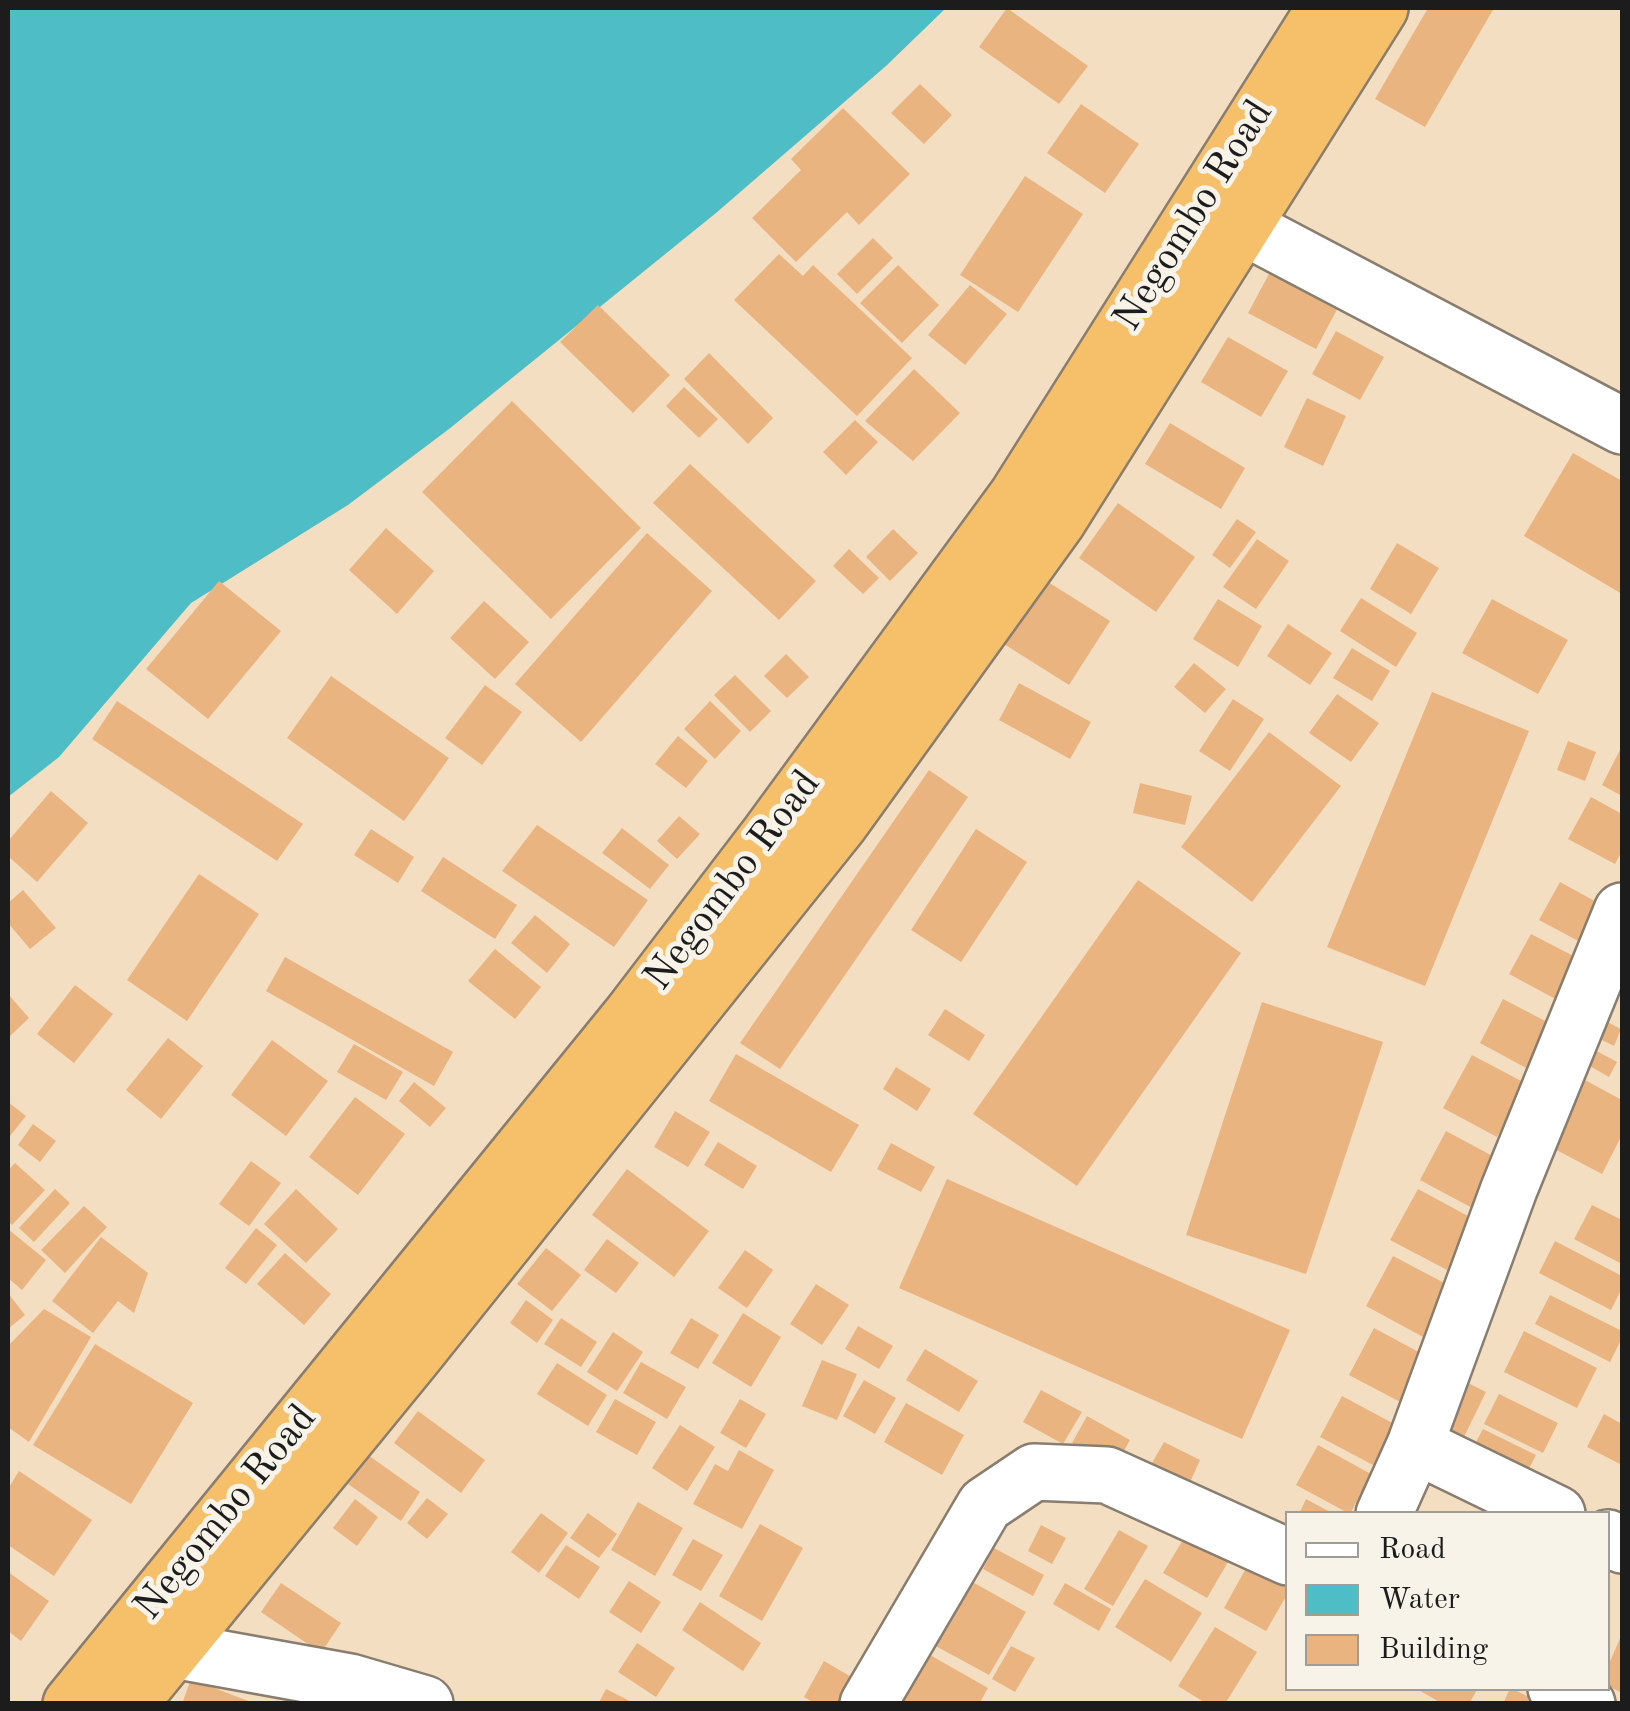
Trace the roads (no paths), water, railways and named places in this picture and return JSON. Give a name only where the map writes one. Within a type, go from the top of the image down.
[{"type":"highway","name":"Negombo Road","points":[[71,1704],[632,1014],[839,740],[1017,496],[1325,8]]},
{"type":"highway","name":"Negombo Road","points":[[129,1704],[841,822],[1058,522],[1380,8]]},
{"type":"street","points":[[1242,226],[1622,426]]},
{"type":"street","points":[[1385,1511],[1415,1445],[1509,1190],[1622,910]]},
{"type":"street","points":[[1415,1445],[1550,1511]]},
{"type":"street","points":[[868,1704],[985,1504],[1034,1472],[1107,1475],[1285,1556]]},
{"type":"street","points":[[172,1650],[350,1682],[425,1704]]},
{"type":"street","points":[[1562,1691],[1587,1704]]},
{"type":"water","points":[[8,8],[946,8],[886,66],[716,213],[449,429],[348,505],[191,603],[59,757],[8,797]]}]
